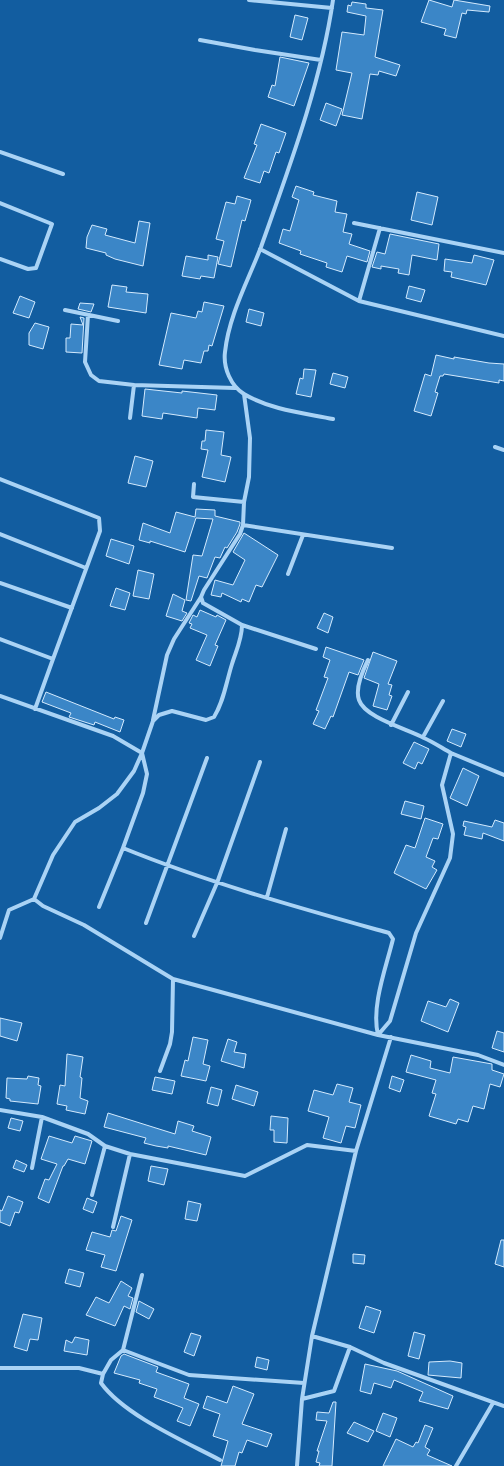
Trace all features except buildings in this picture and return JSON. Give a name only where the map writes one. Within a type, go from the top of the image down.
[{"type":"street","points":[[249,0],[332,8]]},
{"type":"street","points":[[333,0],[321,60],[292,159],[260,249],[237,307],[224,354],[226,370],[235,388],[257,402],[333,419]]},
{"type":"street","points":[[200,40],[321,60]]},
{"type":"street","points":[[0,152],[63,174]]},
{"type":"street","points":[[0,203],[52,224],[36,268],[28,269],[0,259]]},
{"type":"street","points":[[354,223],[504,254]]},
{"type":"street","points":[[359,301],[380,228]]},
{"type":"street","points":[[260,249],[359,301],[504,336]]},
{"type":"street","points":[[65,310],[118,321]]},
{"type":"street","points":[[88,315],[85,362],[91,375],[99,381],[134,385],[235,388]]},
{"type":"street","points":[[130,418],[134,385]]},
{"type":"street","points":[[0,938],[9,910],[34,899],[52,855],[75,822],[117,794],[134,771],[153,721],[167,655],[174,639],[240,534],[243,526],[244,502],[249,477],[250,438],[244,394]]},
{"type":"street","points":[[495,447],[504,450]]},
{"type":"street","points":[[0,479],[99,518],[100,531],[35,709]]},
{"type":"street","points":[[194,484],[193,497],[244,502]]},
{"type":"street","points":[[243,526],[392,548]]},
{"type":"street","points":[[0,534],[86,568]]},
{"type":"street","points":[[288,574],[303,535]]},
{"type":"street","points":[[0,583],[72,608]]},
{"type":"street","points":[[201,597],[203,603],[242,625],[316,649]]},
{"type":"street","points":[[153,721],[159,715],[172,711],[206,720],[214,717],[222,704],[232,664],[239,646],[242,625]]},
{"type":"street","points":[[0,639],[53,659]]},
{"type":"street","points":[[368,660],[360,674],[358,699],[362,707],[391,725],[423,737],[450,753],[504,775]]},
{"type":"street","points":[[391,725],[408,692]]},
{"type":"street","points":[[0,696],[113,736],[142,753],[147,774],[143,792],[123,848],[99,907]]},
{"type":"street","points":[[423,737],[443,701]]},
{"type":"street","points":[[378,1034],[390,1021],[416,933],[450,858],[453,834],[442,785],[450,753]]},
{"type":"street","points":[[146,923],[207,758]]},
{"type":"street","points":[[194,936],[217,883],[260,762]]},
{"type":"street","points":[[267,897],[286,829]]},
{"type":"street","points":[[123,848],[167,866],[217,883],[389,933],[393,939],[378,1003],[376,1025],[378,1034]]},
{"type":"street","points":[[34,899],[43,906],[84,925],[173,979],[378,1034],[478,1055],[504,1065]]},
{"type":"street","points":[[160,1071],[170,1044],[172,1032],[173,979]]},
{"type":"street","points":[[297,1466],[302,1399],[312,1336],[356,1151],[391,1037]]},
{"type":"street","points":[[0,1110],[42,1117],[88,1134],[105,1146],[130,1154],[245,1176],[307,1145],[356,1151]]},
{"type":"street","points":[[32,1168],[42,1117]]},
{"type":"street","points":[[92,1196],[105,1146]]},
{"type":"street","points":[[113,1227],[130,1154]]},
{"type":"street","points":[[142,1275],[123,1350],[111,1360],[103,1374],[101,1383],[109,1394],[158,1428],[220,1460]]},
{"type":"street","points":[[312,1336],[350,1347],[384,1363],[504,1406]]},
{"type":"street","points":[[302,1399],[334,1392],[350,1347]]},
{"type":"street","points":[[123,1350],[189,1375],[304,1383]]},
{"type":"street","points":[[0,1368],[79,1368],[103,1374]]},
{"type":"street","points":[[456,1466],[493,1403]]}]
